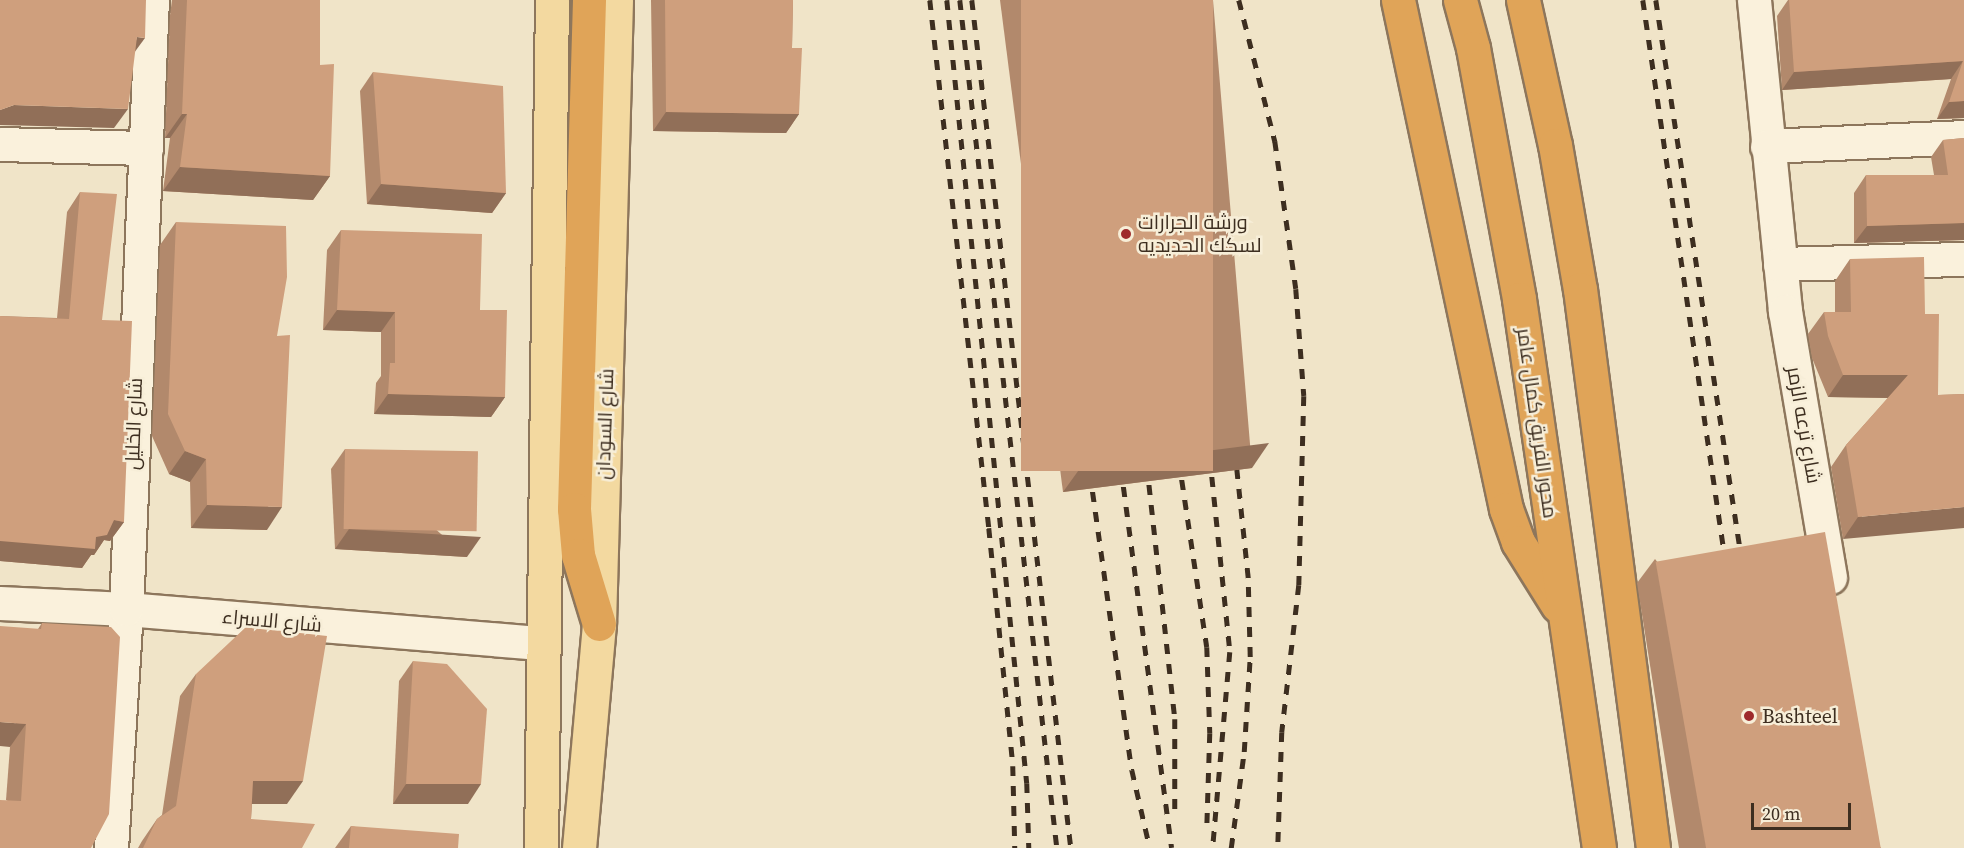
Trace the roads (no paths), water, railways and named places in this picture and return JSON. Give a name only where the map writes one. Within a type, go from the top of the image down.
[{"type":"highway","points":[[589,0],[574,509],[579,555],[599,624]]},
{"type":"highway","points":[[1398,0],[1506,509],[1518,542],[1566,621]]},
{"type":"highway","name":"محور الفريق كمال عامر","points":[[1460,0],[1473,48],[1519,299],[1599,848]]},
{"type":"highway","points":[[1523,0],[1555,145],[1580,289],[1653,848]]},
{"type":"main road","points":[[541,848],[552,0]]},
{"type":"main road","name":"شارع السودان","points":[[579,848],[599,624],[616,0]]},
{"type":"street","name":"شارع الخليل","points":[[111,848],[126,609],[152,0]]},
{"type":"street","name":"شارع ترعه الزمر","points":[[1754,0],[1780,264],[1835,605]]},
{"type":"street","points":[[1767,146],[1964,137]]},
{"type":"street","points":[[0,144],[146,148]]},
{"type":"street","points":[[1780,264],[1964,259]]},
{"type":"street","name":"شارع الاسراء","points":[[0,603],[126,609],[544,643]]},
{"type":"railway","points":[[930,0],[1013,766],[1015,848]]},
{"type":"railway","points":[[947,0],[1027,783],[1029,848]]},
{"type":"railway","points":[[960,0],[1057,848]]},
{"type":"railway","points":[[972,0],[1071,848]]},
{"type":"railway","points":[[1239,0],[1275,141],[1296,289],[1304,396],[1299,585],[1282,732],[1278,848]]},
{"type":"railway","points":[[1643,0],[1726,564]]},
{"type":"railway","points":[[1656,0],[1742,561]]},
{"type":"railway","points":[[1231,848],[1244,752],[1250,657],[1248,578],[1235,454]]},
{"type":"railway","points":[[1210,457],[1230,652],[1213,848]]},
{"type":"railway","points":[[1179,460],[1207,647],[1210,733],[1207,830]]},
{"type":"railway","points":[[1147,465],[1175,719],[1175,818]]},
{"type":"railway","points":[[1121,467],[1172,848]]},
{"type":"railway","points":[[1090,472],[1132,770],[1150,848]]},
{"type":"place","name":"ورشة الجرارات لسكك الحديديه","points":[[1126,234]]},
{"type":"place","name":"Bashteel","points":[[1749,716]]}]
